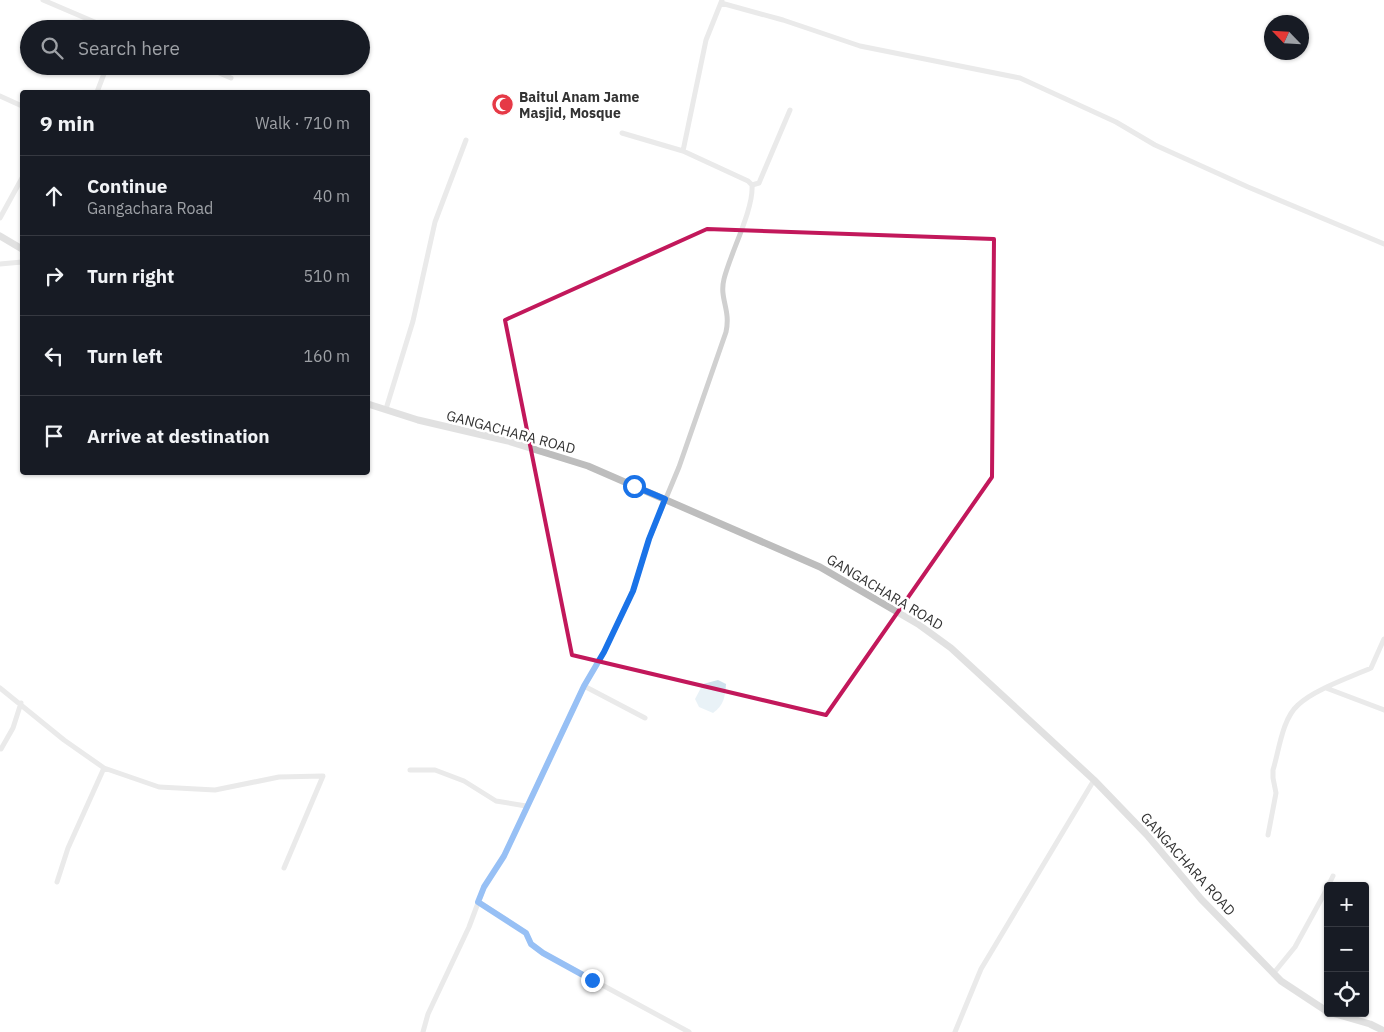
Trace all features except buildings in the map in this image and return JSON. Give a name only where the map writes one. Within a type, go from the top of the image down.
[{"type":"main road","points":[[0,236],[20,248]]},
{"type":"main road","name":"GANGACHARA ROAD","points":[[370,405],[418,420],[508,441],[588,466],[820,567],[918,624],[952,648],[1094,780],[1147,835],[1200,899],[1273,974],[1324,1009]]},
{"type":"main road","points":[[1346,1017],[1370,1024],[1384,1031]]},
{"type":"street","points":[[43,0],[90,20]]},
{"type":"street","points":[[683,151],[706,40],[722,2],[860,46],[1020,78],[1116,122],[1155,145],[1248,187],[1384,244]]},
{"type":"street","points":[[98,90],[104,75]]},
{"type":"street","points":[[224,75],[231,78]]},
{"type":"street","points":[[0,96],[20,105]]},
{"type":"street","points":[[752,186],[759,182],[790,110]]},
{"type":"street","points":[[423,1032],[484,887],[504,856],[584,686],[604,652],[633,591],[649,539],[679,467],[726,332],[728,314],[722,292],[730,259],[748,207],[752,186],[748,181],[683,151],[622,133]]},
{"type":"street","points":[[386,409],[413,321],[435,222],[466,140]]},
{"type":"street","points":[[0,218],[20,182]]},
{"type":"street","points":[[0,264],[20,262]]},
{"type":"street","points":[[1268,835],[1276,793],[1273,770],[1290,715],[1297,705],[1326,688],[1371,668],[1384,639]]},
{"type":"street","points":[[584,686],[645,718]]},
{"type":"street","points":[[0,688],[64,740],[104,768],[160,787],[214,790],[279,777],[323,776],[284,868]]},
{"type":"street","points":[[1326,688],[1384,710]]},
{"type":"street","points":[[1,749],[13,728],[20,703]]},
{"type":"street","points":[[57,882],[68,848],[104,768]]},
{"type":"street","points":[[410,770],[434,770],[464,781],[496,801],[526,806]]},
{"type":"street","points":[[955,1032],[981,969],[1094,780]]},
{"type":"street","points":[[1330,882],[1333,876]]},
{"type":"street","points":[[1273,974],[1295,946],[1324,893]]},
{"type":"street","points":[[478,902],[526,933],[531,944],[543,953],[689,1032]]},
{"type":"highlighted area","points":[[707,229],[994,239],[992,477],[826,715],[572,655],[505,320]]},
{"type":"water","points":[[718,680],[726,684],[725,693],[722,704],[713,713],[699,707],[695,699],[703,684]]},
{"type":"place","name":"Baitul Anam Jame Masjid, Mosque","points":[[503,105]]},
{"type":"route","points":[[592,980],[543,953],[531,944],[526,933],[478,902],[484,887],[504,856],[584,686],[604,652],[633,591],[649,539],[665,499],[634,486]]}]
